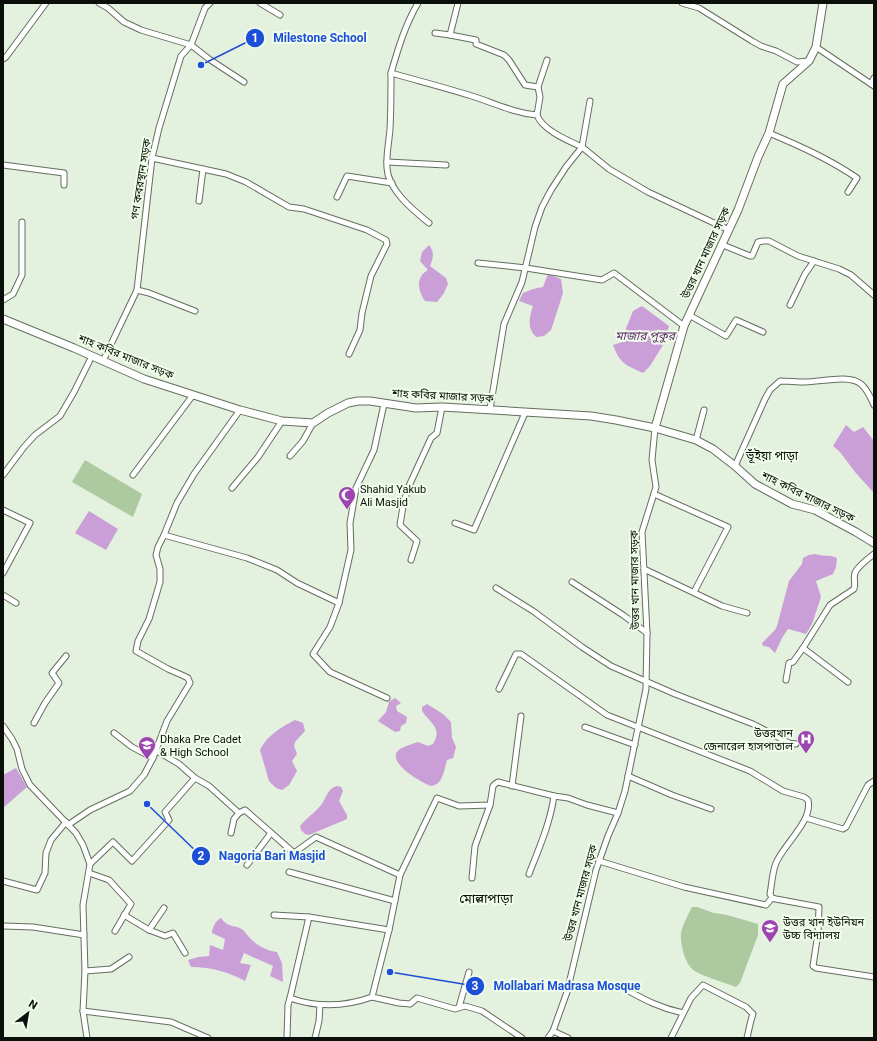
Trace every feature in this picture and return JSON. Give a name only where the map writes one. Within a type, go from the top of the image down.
[{"type":"main road","name":"উত্তর খান মাজার সড়ক","points":[[656,428],[684,326],[723,245],[769,133],[784,84],[809,61],[816,47],[823,3]]},
{"type":"main road","name":"শাহ কবির মাজার সড়ক","points":[[3,319],[144,379],[240,410],[282,421],[313,423],[328,413],[348,403],[370,400],[384,404],[416,408],[442,407],[591,416],[656,428],[696,440],[713,448],[755,484],[792,504],[814,510],[874,543]]},
{"type":"street","points":[[3,59],[46,3]]},
{"type":"street","points":[[99,3],[108,8],[124,22],[141,30],[191,45],[244,82]]},
{"type":"street","name":"গণ কবরস্থান সড়ক","points":[[103,361],[137,290],[152,158],[159,128],[181,56],[191,45],[205,8],[210,3]]},
{"type":"street","points":[[260,3],[280,15]]},
{"type":"street","points":[[418,3],[410,17],[399,45],[391,73],[390,127],[387,171],[393,187],[413,210],[429,222]]},
{"type":"street","points":[[450,35],[458,3]]},
{"type":"street","points":[[682,3],[699,8],[752,42],[776,51],[797,62],[809,61]]},
{"type":"street","points":[[435,34],[476,40],[476,44],[504,55],[509,60],[524,85],[538,87]]},
{"type":"street","points":[[816,47],[872,85],[874,78]]},
{"type":"street","points":[[547,60],[538,87],[540,97],[537,115],[538,119],[545,126],[559,136],[582,147],[609,169],[648,192],[729,230]]},
{"type":"street","points":[[391,73],[474,97],[510,110],[524,114],[537,115]]},
{"type":"street","points":[[490,410],[504,324],[522,282],[535,227],[542,207],[555,184],[582,147],[590,101]]},
{"type":"street","points":[[769,133],[805,148],[844,169],[857,178],[848,192]]},
{"type":"street","points":[[152,158],[226,174],[246,182],[289,207],[304,209],[367,230],[386,240],[387,244],[371,276],[362,313],[360,330],[349,354]]},
{"type":"street","points":[[387,162],[446,165]]},
{"type":"street","points":[[3,165],[64,173],[64,185]]},
{"type":"street","points":[[199,201],[203,169]]},
{"type":"street","points":[[337,197],[347,176],[392,183]]},
{"type":"street","points":[[3,300],[13,294],[22,275],[22,222]]},
{"type":"street","points":[[723,245],[752,256],[758,242],[769,241],[798,256],[839,269],[851,275],[874,295]]},
{"type":"street","points":[[790,305],[805,274],[814,261]]},
{"type":"street","points":[[478,263],[526,268],[602,280],[614,273],[684,326]]},
{"type":"street","points":[[137,290],[149,293],[194,311]]},
{"type":"street","points":[[689,315],[726,336],[736,320],[763,332]]},
{"type":"street","points":[[3,475],[35,435],[60,416],[92,356]]},
{"type":"street","points":[[735,466],[765,399],[770,390],[780,381],[806,382],[847,379],[855,380],[868,392],[874,406]]},
{"type":"street","points":[[133,475],[193,395]]},
{"type":"street","points":[[384,404],[374,450],[356,488],[350,523],[352,550],[339,603],[330,627],[313,654],[330,672],[387,698]]},
{"type":"street","points":[[411,560],[417,542],[400,525],[403,506],[408,488],[431,438],[437,433],[442,407]]},
{"type":"street","points":[[3,881],[37,890],[45,873],[46,853],[51,840],[67,823],[130,791],[144,775],[157,751],[167,721],[190,683],[188,678],[168,669],[136,651],[138,641],[149,619],[160,582],[160,569],[156,554],[177,503],[194,474],[240,410]]},
{"type":"street","points":[[696,440],[704,410]]},
{"type":"street","points":[[455,523],[474,530],[525,413]]},
{"type":"street","points":[[232,488],[258,457],[282,421]]},
{"type":"street","points":[[290,456],[303,441],[313,423]]},
{"type":"street","name":"উত্তর খান মাজার সড়ক","points":[[548,1038],[553,1031],[567,992],[599,860],[618,814],[635,745],[646,682],[647,633],[642,532],[656,487],[652,460],[656,428]]},
{"type":"street","points":[[654,494],[728,527],[694,592]]},
{"type":"street","points":[[3,510],[30,523],[3,574]]},
{"type":"street","points":[[164,535],[247,558],[277,570],[298,583],[339,603]]},
{"type":"street","points":[[786,680],[789,663],[793,662],[803,648],[830,605],[854,589],[855,571],[874,554]]},
{"type":"street","points":[[644,569],[722,606],[747,613]]},
{"type":"street","points":[[572,582],[623,615],[647,633]]},
{"type":"street","points":[[496,588],[611,666],[704,706],[753,724],[789,743],[796,744]]},
{"type":"street","points":[[3,595],[16,603]]},
{"type":"street","points":[[803,648],[848,682]]},
{"type":"street","points":[[499,689],[516,654],[521,654],[607,715],[750,771],[783,791],[804,797],[808,800],[809,804],[806,818],[776,864],[770,894],[772,898]]},
{"type":"street","points":[[34,723],[45,703],[59,683],[52,673],[66,656]]},
{"type":"street","points":[[512,786],[521,716]]},
{"type":"street","points":[[585,727],[635,745]]},
{"type":"street","points":[[4,730],[17,749],[22,769],[30,785],[76,833],[83,845],[90,864],[83,905],[85,971],[83,1011],[87,1038]]},
{"type":"street","points":[[114,733],[132,748],[153,758]]},
{"type":"street","points":[[157,751],[180,764],[195,778],[209,786],[239,813]]},
{"type":"street","points":[[628,776],[672,795],[711,809]]},
{"type":"street","points":[[90,864],[113,842],[132,861],[169,820],[165,812],[195,778]]},
{"type":"street","points":[[806,818],[842,829],[846,827],[868,785],[874,781]]},
{"type":"street","points":[[472,878],[475,846],[490,806],[495,784],[498,782],[568,798],[618,814]]},
{"type":"street","points":[[529,874],[546,831],[554,796]]},
{"type":"street","points":[[372,997],[389,930],[400,875],[437,798],[459,806],[490,806]]},
{"type":"street","points":[[231,833],[234,819],[239,813],[245,810],[294,853],[316,837],[400,875]]},
{"type":"street","points":[[247,864],[271,833]]},
{"type":"street","points":[[599,860],[684,887],[766,905],[772,898]]},
{"type":"street","points":[[289,872],[395,901]]},
{"type":"street","points":[[89,873],[109,880],[131,904],[115,931]]},
{"type":"street","points":[[772,898],[819,907],[818,933],[813,966],[816,968],[874,977]]},
{"type":"street","points":[[149,930],[164,908]]},
{"type":"street","points":[[124,915],[149,930],[165,936],[173,933],[184,954]]},
{"type":"street","points":[[274,915],[309,917],[389,930]]},
{"type":"street","points":[[287,1038],[288,1005],[309,917]]},
{"type":"street","points":[[3,926],[33,927],[84,935]]},
{"type":"street","points":[[85,971],[111,969],[129,957]]},
{"type":"street","points":[[458,1007],[469,972]]},
{"type":"street","points":[[671,1038],[691,998],[703,985],[708,986],[746,1007],[752,1014],[747,1038]]},
{"type":"street","points":[[625,988],[651,1003],[666,1009],[683,1013]]},
{"type":"street","points":[[290,998],[308,1003],[338,1006],[358,1002],[372,997],[410,1004],[417,998],[455,1009],[458,1007],[471,1007],[482,1011],[522,1038]]},
{"type":"street","points":[[315,1038],[319,1021],[320,1005]]},
{"type":"street","points":[[83,1011],[171,1022],[208,1038]]},
{"type":"street","points":[[553,1031],[568,1038]]},
{"type":"green space","points":[[85,460],[142,494],[133,517],[72,482]]},
{"type":"green space","points":[[692,907],[697,907],[714,913],[727,915],[758,924],[758,935],[740,983],[736,987],[694,971],[686,961],[681,942],[681,933]]},
{"type":"water","points":[[429,245],[433,256],[430,266],[446,278],[448,284],[444,293],[437,302],[425,301],[419,289],[419,280],[428,270],[420,261],[422,252]]},
{"type":"water","points":[[548,274],[561,279],[563,293],[551,330],[544,336],[536,337],[530,326],[533,306],[519,301],[523,293],[543,287]]},
{"type":"water","name":"মাজার পুকুর","points":[[642,306],[669,326],[663,345],[650,366],[643,373],[624,363],[618,356],[613,345],[622,342],[633,311]]},
{"type":"water","points":[[846,425],[854,432],[863,427],[874,441],[874,493],[855,472],[840,452],[833,446]]},
{"type":"water","points":[[89,511],[118,529],[106,550],[75,533]]},
{"type":"water","points":[[815,554],[837,558],[836,567],[833,574],[816,581],[821,597],[812,624],[806,634],[788,629],[775,653],[769,647],[763,646],[762,643],[777,626],[789,581],[802,564],[803,558]]},
{"type":"water","points":[[395,698],[401,703],[396,706],[397,711],[407,717],[406,723],[401,726],[400,731],[395,732],[378,721],[386,712],[389,702]]},
{"type":"water","points":[[427,704],[443,714],[451,722],[452,738],[456,747],[453,758],[447,760],[441,780],[435,785],[431,786],[420,781],[406,771],[396,759],[396,754],[400,749],[409,745],[418,742],[428,746],[433,744],[437,734],[436,730],[432,722],[422,711],[422,707]]},
{"type":"water","points":[[295,720],[303,723],[305,731],[295,742],[294,746],[297,754],[292,761],[297,771],[289,785],[282,790],[276,788],[269,781],[260,750],[266,740],[280,728]]},
{"type":"water","points":[[16,768],[27,787],[3,808],[3,775]]},
{"type":"water","points":[[337,786],[341,787],[343,791],[339,801],[347,815],[347,819],[309,835],[305,834],[301,830],[300,826],[319,808],[329,791]]},
{"type":"water","points":[[221,918],[227,924],[243,930],[258,945],[265,949],[277,952],[282,963],[283,982],[270,976],[273,966],[244,953],[240,963],[251,965],[245,981],[220,971],[191,967],[188,960],[209,956],[210,945],[223,950],[225,939],[212,933],[217,920]]},
{"type":"place","name":"Milestone School","points":[[201,65]]},
{"type":"place","name":"Shahid Yakub Ali Masjid","points":[[347,510]]},
{"type":"place","name":"উত্তরখান জেনারেল হাসপাতাল","points":[[806,754]]},
{"type":"place","name":"Dhaka Pre Cadet & High School","points":[[147,760]]},
{"type":"place","name":"Nagoria Bari Masjid","points":[[147,804]]},
{"type":"place","name":"উত্তর খান ইউনিয়ন উচ্চ বিদ্যালয়","points":[[770,943]]},
{"type":"place","name":"Mollabari Madrasa Mosque","points":[[390,972]]},
{"type":"district","name":"ভূঁইয়া পাড়া","points":[[772,456]]},
{"type":"district","name":"মোল্লাপাড়া","points":[[486,898]]}]
